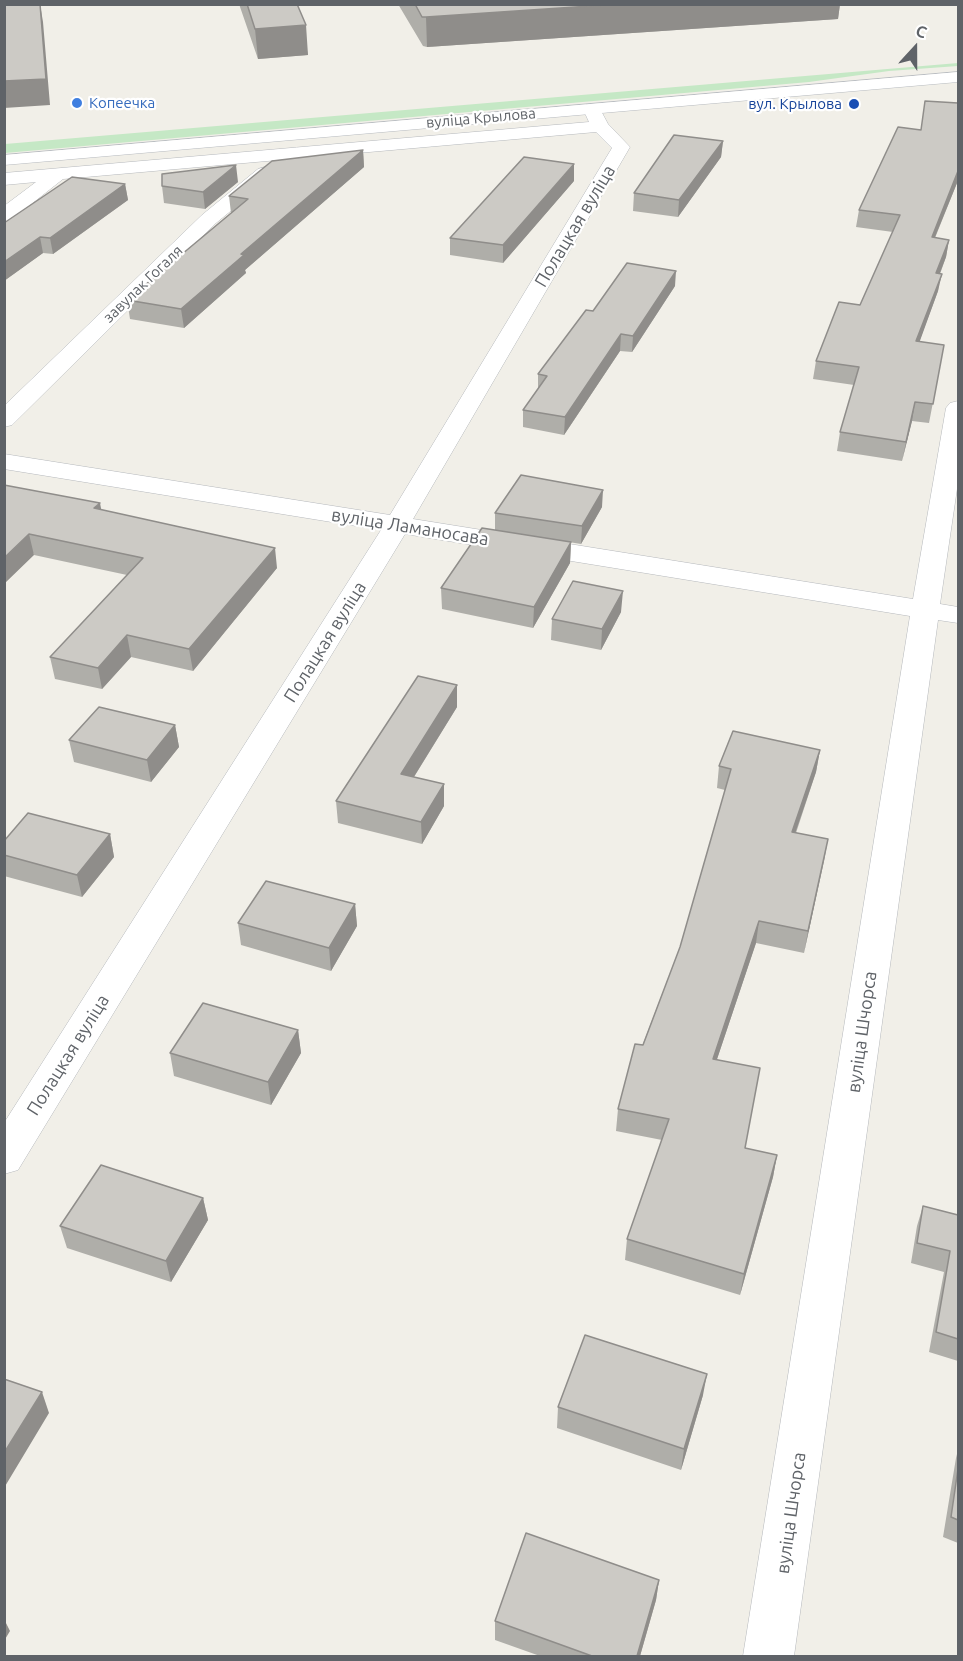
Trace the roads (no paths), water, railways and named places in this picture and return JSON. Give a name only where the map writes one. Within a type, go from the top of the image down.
[{"type":"street","name":"вуліца Крылова","points":[[4,160],[596,117],[958,76]]},
{"type":"street","points":[[4,179],[287,154],[596,117]]},
{"type":"street","name":"Полацкая вуліца","points":[[4,1158],[398,525],[621,147],[596,117]]},
{"type":"street","name":"завулак Гогаля","points":[[4,420],[209,219],[287,154]]},
{"type":"street","points":[[4,216],[58,174]]},
{"type":"street","name":"вуліца Шчорса","points":[[769,1656],[941,612],[958,408]]},
{"type":"street","name":"вуліца Ламаносава","points":[[4,461],[941,612]]},
{"type":"place","name":"Копеечка","points":[[77,103]]},
{"type":"place","name":"вул. Крылова","points":[[854,104]]}]
